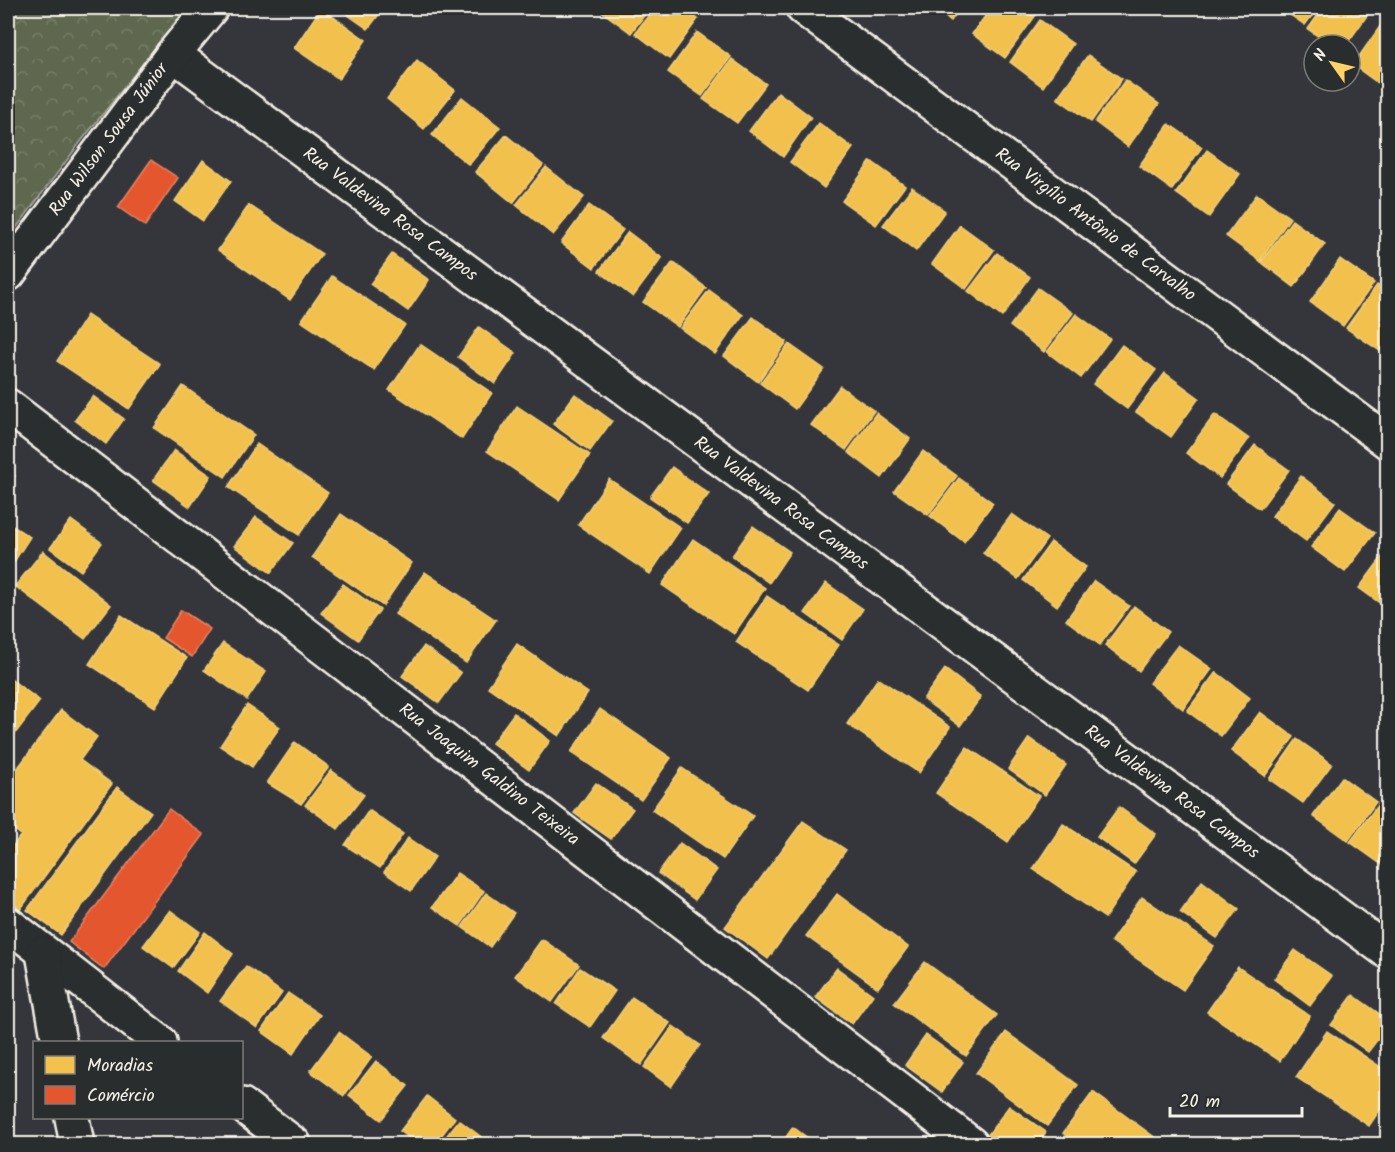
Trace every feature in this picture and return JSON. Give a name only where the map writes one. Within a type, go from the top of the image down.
[{"type":"street","name":"Rua Wilson Sousa Júnior","points":[[8,274],[173,54],[211,8]]},
{"type":"street","name":"Rua Virgílio Antônio de Carvalho","points":[[803,8],[1388,442]]},
{"type":"street","name":"Rua Valdevina Rosa Campos","points":[[173,54],[1388,952]]},
{"type":"street","name":"Rua Joaquim Galdino Teixeira","points":[[8,406],[970,1144]]},
{"type":"street","points":[[8,924],[159,1041]]},
{"type":"street","points":[[44,953],[59,1041]]},
{"type":"street","points":[[243,1106],[294,1144]]},
{"type":"street","points":[[72,1119],[77,1144]]},
{"type":"green space","points":[[8,8],[187,8],[82,140],[8,239]]},
{"type":"building: Moradias","points":[[321,8],[366,40],[339,79],[294,48]]},
{"type":"building: Moradias","points":[[338,8],[384,8],[368,29]]},
{"type":"building: Moradias","points":[[597,8],[650,8],[631,33]]},
{"type":"building: Moradias","points":[[654,8],[682,8],[698,19],[669,59],[635,33]]},
{"type":"building: Moradias","points":[[932,8],[960,8],[951,21]]},
{"type":"building: Moradias","points":[[991,8],[1025,8],[1036,15],[1005,58],[972,34]]},
{"type":"building: Moradias","points":[[1280,8],[1318,8],[1305,25]]},
{"type":"building: Moradias","points":[[1323,8],[1367,8],[1371,10],[1355,33],[1314,33],[1308,29]]},
{"type":"building: Moradias","points":[[1040,20],[1073,44],[1043,87],[1010,62]]},
{"type":"building: Moradias","points":[[1383,22],[1388,25],[1388,87],[1386,89],[1362,72],[1362,52]]},
{"type":"building: Moradias","points":[[697,32],[731,57],[702,96],[668,72]]},
{"type":"building: Moradias","points":[[1088,55],[1122,79],[1091,122],[1057,98]]},
{"type":"building: Moradias","points":[[732,59],[766,84],[737,123],[703,99]]},
{"type":"building: Moradias","points":[[417,60],[455,90],[424,129],[387,99]]},
{"type":"building: Moradias","points":[[1125,80],[1159,104],[1128,147],[1095,122]]},
{"type":"building: Moradias","points":[[778,92],[811,117],[783,157],[749,131]]},
{"type":"building: Moradias","points":[[462,97],[500,127],[469,165],[432,135]]},
{"type":"building: Moradias","points":[[819,123],[853,148],[824,188],[790,162]]},
{"type":"building: Moradias","points":[[1169,124],[1202,147],[1172,190],[1139,166]]},
{"type":"building: Moradias","points":[[506,135],[543,165],[513,203],[475,172]]},
{"type":"building: Moradias","points":[[1207,150],[1240,174],[1209,217],[1176,193]]},
{"type":"building: Moradias","points":[[203,160],[231,181],[203,221],[175,201]]},
{"type":"building: Moradias","points":[[871,161],[905,186],[876,225],[842,201]]},
{"type":"building: Moradias","points":[[546,167],[584,197],[553,235],[516,205]]},
{"type":"building: Moradias","points":[[912,187],[945,211],[916,251],[883,225]]},
{"type":"building: Moradias","points":[[1257,194],[1290,218],[1260,261],[1226,236]]},
{"type":"building: Moradias","points":[[249,205],[322,254],[290,300],[218,250]]},
{"type":"building: Moradias","points":[[589,205],[623,230],[594,268],[561,243]]},
{"type":"building: Moradias","points":[[1292,220],[1325,244],[1294,287],[1261,262]]},
{"type":"building: Moradias","points":[[960,225],[994,250],[966,289],[932,264]]},
{"type":"building: Moradias","points":[[628,232],[662,258],[633,297],[599,271]]},
{"type":"building: Moradias","points":[[997,253],[1030,277],[1002,317],[968,291]]},
{"type":"building: Moradias","points":[[392,254],[429,280],[408,311],[370,284]]},
{"type":"building: Moradias","points":[[1340,259],[1374,283],[1343,326],[1310,302]]},
{"type":"building: Moradias","points":[[673,262],[706,288],[678,327],[643,302]]},
{"type":"building: Moradias","points":[[332,276],[405,325],[374,370],[301,321]]},
{"type":"building: Moradias","points":[[1377,285],[1388,292],[1388,340],[1380,351],[1346,328]]},
{"type":"building: Moradias","points":[[1038,288],[1073,313],[1044,352],[1010,326]]},
{"type":"building: Moradias","points":[[709,290],[743,315],[715,354],[680,328]]},
{"type":"building: Moradias","points":[[1076,314],[1110,339],[1081,378],[1047,352]]},
{"type":"building: Moradias","points":[[87,315],[160,364],[129,409],[57,361]]},
{"type":"building: Moradias","points":[[753,317],[787,342],[758,382],[724,356]]},
{"type":"building: Moradias","points":[[479,327],[516,353],[495,384],[458,357]]},
{"type":"building: Moradias","points":[[420,344],[492,393],[462,439],[389,390]]},
{"type":"building: Moradias","points":[[789,344],[824,369],[795,409],[760,383]]},
{"type":"building: Moradias","points":[[1122,345],[1156,370],[1127,409],[1093,384]]},
{"type":"building: Moradias","points":[[1165,373],[1199,398],[1171,437],[1136,412]]},
{"type":"building: Moradias","points":[[183,386],[254,435],[225,477],[154,428]]},
{"type":"building: Moradias","points":[[840,386],[874,411],[846,450],[811,425]]},
{"type":"building: Moradias","points":[[575,394],[612,421],[590,451],[553,424]]},
{"type":"building: Moradias","points":[[93,396],[124,419],[106,444],[75,420]]},
{"type":"building: Moradias","points":[[517,406],[590,455],[559,500],[487,451]]},
{"type":"building: Moradias","points":[[876,413],[910,439],[882,478],[848,452]]},
{"type":"building: Moradias","points":[[1215,414],[1249,439],[1220,478],[1186,453]]},
{"type":"building: Moradias","points":[[257,444],[328,493],[299,535],[228,487]]},
{"type":"building: Moradias","points":[[1255,445],[1289,470],[1260,509],[1226,484]]},
{"type":"building: Moradias","points":[[174,450],[211,476],[190,507],[153,480]]},
{"type":"building: Moradias","points":[[923,451],[957,476],[928,515],[894,491]]},
{"type":"building: Moradias","points":[[672,467],[709,494],[687,523],[650,497]]},
{"type":"building: Moradias","points":[[8,470],[15,476],[8,486]]},
{"type":"building: Moradias","points":[[1301,476],[1335,502],[1306,541],[1272,516]]},
{"type":"building: Moradias","points":[[959,478],[993,503],[964,542],[930,516]]},
{"type":"building: Moradias","points":[[609,479],[681,528],[650,574],[578,525]]},
{"type":"building: Moradias","points":[[1340,508],[1375,533],[1345,572],[1311,547]]},
{"type":"building: Moradias","points":[[341,514],[412,563],[383,606],[312,557]]},
{"type":"building: Moradias","points":[[1012,514],[1047,539],[1018,579],[983,553]]},
{"type":"building: Moradias","points":[[256,517],[293,543],[271,573],[234,546]]},
{"type":"building: Moradias","points":[[71,520],[102,543],[81,571],[50,548]]},
{"type":"building: Moradias","points":[[8,523],[30,537],[8,571]]},
{"type":"building: Moradias","points":[[753,526],[790,552],[769,583],[732,556]]},
{"type":"building: Moradias","points":[[693,539],[765,588],[734,634],[662,585]]},
{"type":"building: Moradias","points":[[1051,542],[1086,567],[1057,606],[1023,580]]},
{"type":"building: Moradias","points":[[1388,549],[1388,609],[1359,588]]},
{"type":"building: Moradias","points":[[43,551],[111,605],[85,639],[15,586]]},
{"type":"building: Moradias","points":[[425,572],[496,620],[466,663],[395,614]]},
{"type":"building: Moradias","points":[[1094,581],[1129,606],[1100,645],[1066,620]]},
{"type":"building: Moradias","points":[[826,583],[863,609],[842,640],[805,613]]},
{"type":"building: Moradias","points":[[343,584],[380,610],[358,640],[321,613]]},
{"type":"building: Moradias","points":[[767,596],[839,645],[808,690],[736,642]]},
{"type":"building: Moradias","points":[[1134,606],[1168,632],[1139,671],[1105,645]]},
{"type":"building: Moradias","points":[[121,615],[187,658],[155,707],[89,664]]},
{"type":"building: Moradias","points":[[223,643],[266,672],[247,700],[204,670]]},
{"type":"building: Moradias","points":[[517,644],[588,693],[559,736],[488,687]]},
{"type":"building: Moradias","points":[[1178,645],[1212,669],[1183,709],[1149,683]]},
{"type":"building: Moradias","points":[[424,646],[461,673],[439,703],[402,676]]},
{"type":"building: Moradias","points":[[945,669],[981,697],[960,726],[923,699]]},
{"type":"building: Moradias","points":[[1216,672],[1250,698],[1221,736],[1187,711]]},
{"type":"building: Moradias","points":[[8,677],[40,701],[8,743]]},
{"type":"building: Moradias","points":[[878,678],[950,727],[919,773],[847,724]]},
{"type":"building: Moradias","points":[[247,705],[280,727],[252,767],[220,746]]},
{"type":"building: Moradias","points":[[600,709],[671,758],[641,800],[571,752]]},
{"type":"building: Moradias","points":[[61,710],[97,737],[80,760],[112,784],[20,910],[8,900],[8,852],[21,835],[8,825],[8,781]]},
{"type":"building: Moradias","points":[[1260,712],[1294,737],[1265,776],[1231,751]]},
{"type":"building: Moradias","points":[[514,713],[550,741],[529,770],[492,743]]},
{"type":"building: Moradias","points":[[1029,738],[1066,765],[1045,795],[1008,769]]},
{"type":"building: Moradias","points":[[1297,739],[1332,764],[1303,803],[1269,779]]},
{"type":"building: Moradias","points":[[295,742],[329,767],[301,804],[267,783]]},
{"type":"building: Moradias","points":[[967,747],[1039,796],[1008,842],[936,793]]},
{"type":"building: Moradias","points":[[682,768],[753,816],[723,859],[652,810]]},
{"type":"building: Moradias","points":[[331,770],[364,795],[338,829],[305,805]]},
{"type":"building: Moradias","points":[[1342,777],[1376,802],[1348,841],[1313,816]]},
{"type":"building: Moradias","points":[[596,783],[633,809],[611,839],[574,813]]},
{"type":"building: Moradias","points":[[117,787],[151,812],[61,935],[27,910]]},
{"type":"building: Moradias","points":[[1379,803],[1388,809],[1388,864],[1385,867],[1350,842]]},
{"type":"building: Moradias","points":[[1119,807],[1156,834],[1134,864],[1097,837]]},
{"type":"building: Moradias","points":[[369,810],[403,834],[380,868],[345,845]]},
{"type":"building: Moradias","points":[[803,821],[846,850],[768,959],[725,927]]},
{"type":"building: Moradias","points":[[1063,824],[1136,872],[1105,918],[1033,869]]},
{"type":"building: Moradias","points":[[408,838],[435,857],[411,891],[384,872]]},
{"type":"building: Moradias","points":[[680,843],[717,870],[695,900],[658,873]]},
{"type":"building: Moradias","points":[[457,873],[484,891],[460,926],[432,907]]},
{"type":"building: Moradias","points":[[1202,881],[1239,909],[1217,938],[1180,912]]},
{"type":"building: Moradias","points":[[486,893],[514,913],[490,947],[462,927]]},
{"type":"building: Moradias","points":[[837,894],[908,947],[878,988],[806,936]]},
{"type":"building: Moradias","points":[[1142,897],[1214,946],[1183,990],[1111,941]]},
{"type":"building: Moradias","points":[[170,910],[200,932],[173,968],[143,946]]},
{"type":"building: Moradias","points":[[205,932],[233,954],[207,993],[178,971]]},
{"type":"building: Moradias","points":[[542,939],[579,965],[552,1002],[515,976]]},
{"type":"building: Moradias","points":[[1295,950],[1332,976],[1310,1006],[1274,979]]},
{"type":"building: Moradias","points":[[925,962],[997,1015],[966,1056],[894,1003]]},
{"type":"building: Moradias","points":[[246,966],[282,993],[257,1028],[220,1001]]},
{"type":"building: Moradias","points":[[1238,967],[1310,1016],[1280,1061],[1207,1012]]},
{"type":"building: Moradias","points":[[580,968],[615,991],[590,1027],[556,1004]]},
{"type":"building: Moradias","points":[[837,968],[873,995],[852,1024],[815,997]]},
{"type":"building: Moradias","points":[[288,993],[320,1015],[293,1054],[261,1031]]},
{"type":"building: Moradias","points":[[1353,995],[1388,1020],[1388,1026],[1368,1052],[1331,1025]]},
{"type":"building: Moradias","points":[[632,997],[670,1023],[641,1065],[603,1038]]},
{"type":"building: Moradias","points":[[673,1026],[700,1045],[671,1087],[644,1067]]},
{"type":"building: Moradias","points":[[1327,1031],[1388,1072],[1388,1098],[1369,1126],[1296,1077]]},
{"type":"building: Moradias","points":[[339,1032],[372,1057],[344,1096],[310,1071]]},
{"type":"building: Moradias","points":[[1006,1032],[1078,1085],[1047,1126],[976,1073]]},
{"type":"building: Moradias","points":[[926,1035],[963,1062],[942,1092],[905,1065]]},
{"type":"building: Moradias","points":[[376,1061],[408,1086],[381,1120],[349,1095]]},
{"type":"building: Moradias","points":[[1093,1092],[1164,1144],[1078,1144],[1063,1133]]},
{"type":"building: Moradias","points":[[427,1096],[455,1118],[435,1144],[418,1144],[400,1131]]},
{"type":"building: Moradias","points":[[1009,1106],[1046,1132],[1038,1144],[1000,1144],[987,1136]]},
{"type":"building: Moradias","points":[[459,1120],[488,1142],[486,1144],[440,1144]]},
{"type":"building: Moradias","points":[[793,1127],[816,1144],[781,1144]]},
{"type":"building: Comércio","points":[[151,160],[178,178],[145,226],[118,207]]},
{"type":"building: Comércio","points":[[181,610],[210,629],[192,657],[163,638]]},
{"type":"building: Comércio","points":[[169,809],[204,835],[104,969],[69,942]]}]
